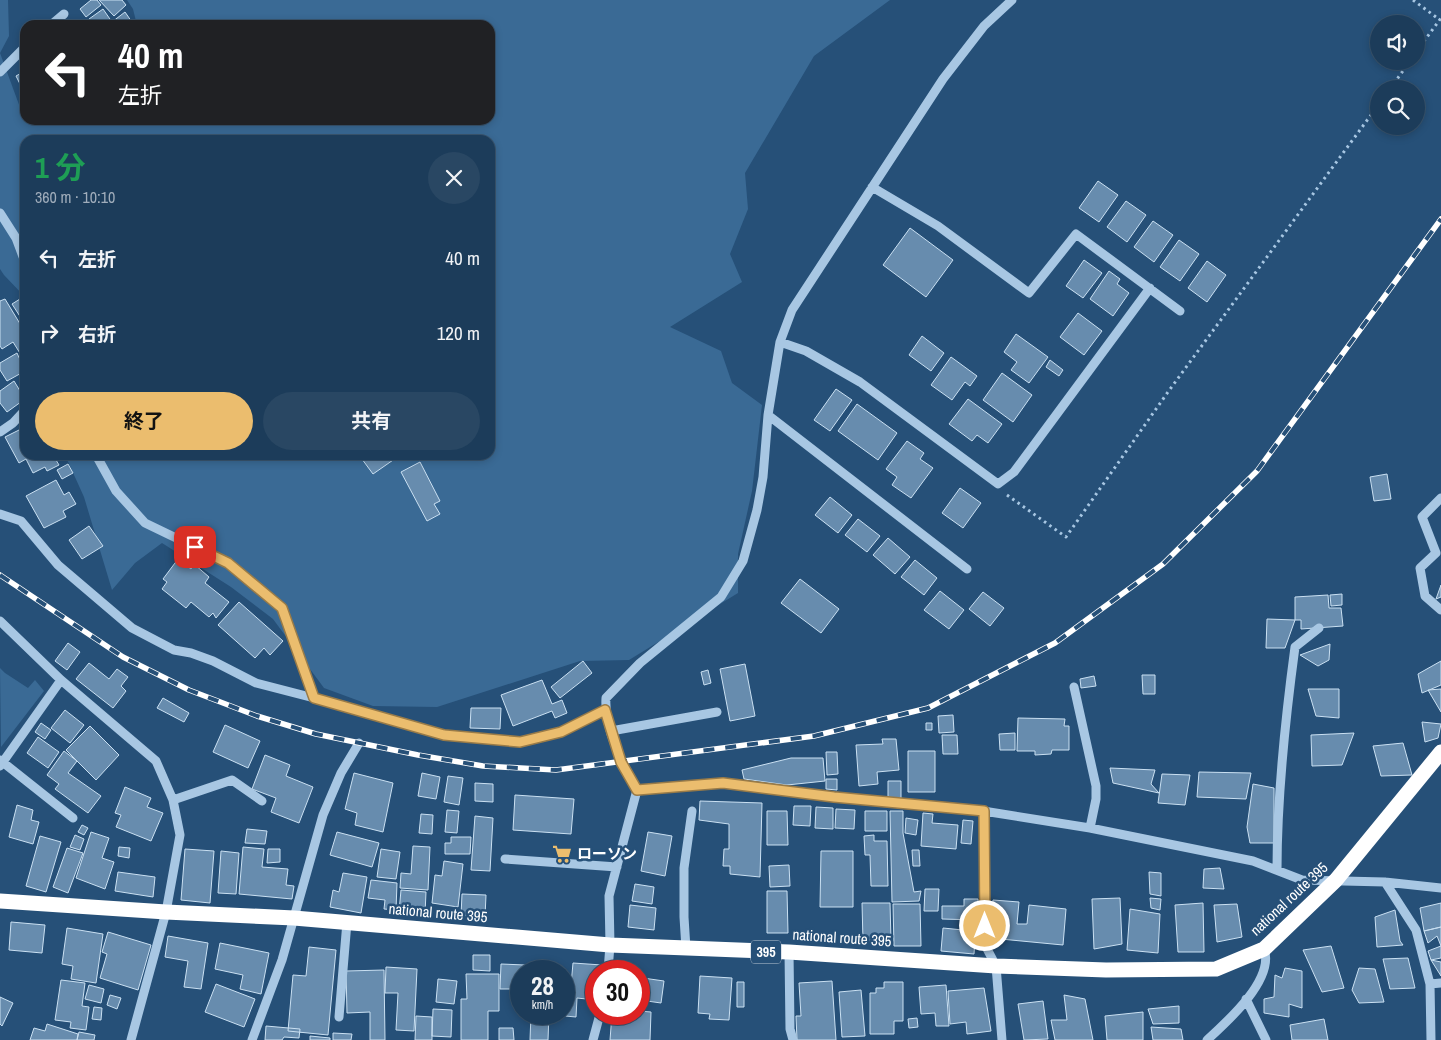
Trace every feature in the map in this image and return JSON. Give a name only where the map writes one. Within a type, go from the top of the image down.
[{"type":"highway","name":"national route 395","points":[[0,901],[294,918],[610,945],[789,952],[996,966],[1106,970],[1216,969],[1264,949],[1336,880],[1441,752]]},
{"type":"street","points":[[609,960],[609,896],[637,790],[621,762],[605,710],[606,698],[640,664],[721,597],[743,561],[757,510],[763,477],[768,415],[780,342],[792,310],[943,79],[984,26],[1012,0]]},
{"type":"street","points":[[57,20],[64,14]]},
{"type":"street","points":[[0,72],[20,52]]},
{"type":"street","points":[[872,187],[938,226],[1029,293],[1076,234],[1180,311]]},
{"type":"street","points":[[0,213],[16,238],[20,249]]},
{"type":"street","points":[[780,342],[806,351],[860,382],[998,484],[1014,472],[1150,288]]},
{"type":"street","points":[[0,432],[20,415]]},
{"type":"street","points":[[768,415],[967,568]]},
{"type":"street","points":[[99,460],[116,491],[146,523],[228,563],[282,608],[314,698]]},
{"type":"street","points":[[1441,498],[1422,517],[1436,553],[1420,568],[1425,596],[1441,610]]},
{"type":"street","points":[[0,514],[21,520],[58,564],[132,628],[174,650],[213,661],[256,683],[444,735],[520,742],[561,732],[605,710]]},
{"type":"street","points":[[0,621],[60,680],[156,761],[173,800],[180,835],[166,912],[131,1040]]},
{"type":"street","points":[[1277,870],[1277,828],[1280,789],[1295,647],[1319,628]]},
{"type":"street","points":[[60,680],[1,763],[74,818]]},
{"type":"street","points":[[1074,687],[1096,786],[1096,799],[1090,828]]},
{"type":"street","points":[[612,731],[717,712]]},
{"type":"street","points":[[252,1040],[282,960],[323,815],[340,773],[359,743]]},
{"type":"street","points":[[173,800],[232,780],[262,801]]},
{"type":"street","points":[[637,790],[723,783],[834,797],[984,811],[1090,828],[1253,861],[1302,880],[1385,882],[1441,888]]},
{"type":"street","points":[[686,948],[684,868],[692,811]]},
{"type":"street","points":[[984,811],[985,945],[996,966],[1002,1040]]},
{"type":"street","points":[[505,859],[617,867]]},
{"type":"street","points":[[1385,882],[1416,930],[1430,984],[1431,1040]]},
{"type":"street","points":[[339,1017],[347,922]]},
{"type":"street","points":[[1207,1040],[1233,1016],[1263,976],[1267,957],[1264,949]]},
{"type":"street","points":[[789,952],[790,1030],[793,1040]]},
{"type":"street","points":[[1430,984],[1441,984]]},
{"type":"street","points":[[1246,999],[1266,1040]]},
{"type":"street","points":[[593,1040],[597,1025]]},
{"type":"path","points":[[1413,0],[1440,19],[1425,40]]},
{"type":"path","points":[[998,484],[1008,496],[1066,537],[1168,392],[1370,116]]},
{"type":"shaded area","points":[[0,0],[8,0],[9,36],[0,53]]},
{"type":"shaded area","points":[[127,0],[890,0],[814,56],[745,173],[748,209],[730,254],[742,282],[670,327],[721,351],[732,383],[762,405],[752,491],[738,554],[738,593],[629,660],[580,661],[437,707],[373,706],[324,688],[273,619],[231,587],[162,543],[135,563],[112,590],[84,497],[67,460],[495,460],[495,135],[20,135],[20,292],[0,269],[0,53],[20,107],[20,125],[495,125],[495,20],[136,20],[133,9]]},
{"type":"shaded area","points":[[0,668],[28,688],[35,680],[44,691],[1,747]]},
{"type":"building","points":[[91,0],[97,0],[101,5],[86,17],[80,9]]},
{"type":"building","points":[[99,0],[122,0],[126,5],[114,16]]},
{"type":"building","points":[[103,9],[111,20],[90,20]]},
{"type":"building","points":[[125,12],[131,20],[115,20]]},
{"type":"building","points":[[20,74],[20,84],[16,76]]},
{"type":"building","points":[[1098,181],[1118,195],[1099,222],[1079,208]]},
{"type":"building","points":[[1126,201],[1146,215],[1127,242],[1107,227]]},
{"type":"building","points":[[1153,221],[1173,235],[1154,262],[1134,247]]},
{"type":"building","points":[[910,228],[953,260],[926,297],[883,265]]},
{"type":"building","points":[[1179,240],[1199,254],[1180,281],[1160,267]]},
{"type":"building","points":[[1084,260],[1102,273],[1083,298],[1066,286]]},
{"type":"building","points":[[1207,261],[1226,275],[1207,302],[1188,288]]},
{"type":"building","points":[[1109,271],[1120,279],[1117,284],[1129,293],[1113,316],[1090,299]]},
{"type":"building","points":[[5,299],[20,324],[20,353],[13,342],[2,349],[0,346],[0,301]]},
{"type":"building","points":[[20,299],[20,316],[12,304]]},
{"type":"building","points":[[1078,313],[1102,331],[1084,355],[1060,337]]},
{"type":"building","points":[[1016,334],[1048,357],[1029,383],[1011,370],[1017,362],[1004,352]]},
{"type":"building","points":[[922,336],[944,353],[931,371],[909,355]]},
{"type":"building","points":[[17,353],[20,360],[20,374],[7,381],[0,370],[0,363]]},
{"type":"building","points":[[951,357],[977,376],[970,386],[965,382],[952,400],[931,385]]},
{"type":"building","points":[[1050,360],[1063,370],[1059,376],[1046,367]]},
{"type":"building","points":[[1002,373],[1032,395],[1013,422],[983,400]]},
{"type":"building","points":[[14,381],[20,391],[20,403],[7,412],[0,403],[0,391]]},
{"type":"building","points":[[836,389],[852,400],[830,431],[814,420]]},
{"type":"building","points":[[968,399],[1002,424],[988,443],[977,435],[972,441],[949,424]]},
{"type":"building","points":[[857,404],[897,433],[878,460],[838,431]]},
{"type":"building","points":[[20,430],[20,460],[24,460],[19,463],[5,437]]},
{"type":"building","points":[[907,441],[924,453],[920,459],[933,468],[911,498],[892,485],[897,477],[886,469]]},
{"type":"building","points":[[26,460],[56,460],[59,465],[47,471],[45,467],[33,473]]},
{"type":"building","points":[[363,460],[393,460],[373,474]]},
{"type":"building","points":[[420,462],[440,501],[434,504],[440,514],[427,521],[401,472]]},
{"type":"building","points":[[68,464],[73,473],[62,479],[57,470]]},
{"type":"building","points":[[1387,474],[1391,499],[1374,501],[1370,477]]},
{"type":"building","points":[[56,480],[64,495],[69,492],[76,504],[63,511],[66,517],[44,528],[26,496]]},
{"type":"building","points":[[960,488],[981,503],[963,528],[942,513]]},
{"type":"building","points":[[830,497],[852,515],[838,533],[815,515]]},
{"type":"building","points":[[858,519],[880,536],[867,552],[845,535]]},
{"type":"building","points":[[89,526],[103,546],[82,559],[69,540]]},
{"type":"building","points":[[888,538],[910,557],[895,574],[873,555]]},
{"type":"building","points":[[178,559],[191,569],[194,564],[209,577],[205,583],[229,602],[216,618],[213,613],[209,617],[191,602],[186,608],[162,589],[167,582],[163,579]]},
{"type":"building","points":[[915,560],[937,578],[924,595],[901,577]]},
{"type":"building","points":[[800,579],[839,609],[821,633],[781,603]]},
{"type":"building","points":[[1441,585],[1441,597],[1436,599]]},
{"type":"building","points":[[940,591],[964,610],[949,629],[924,610]]},
{"type":"building","points":[[983,592],[1004,608],[990,626],[969,609]]},
{"type":"building","points":[[1342,594],[1342,605],[1331,606],[1330,595]]},
{"type":"building","points":[[1328,595],[1329,608],[1341,608],[1343,626],[1301,629],[1301,620],[1295,620],[1295,597]]},
{"type":"building","points":[[239,602],[283,641],[270,655],[264,648],[255,658],[218,625]]},
{"type":"building","points":[[1267,619],[1295,620],[1285,648],[1266,648]]},
{"type":"building","points":[[68,643],[80,652],[67,670],[55,661]]},
{"type":"building","points":[[1330,644],[1329,660],[1318,666],[1300,655]]},
{"type":"building","points":[[583,661],[592,673],[560,698],[551,687]]},
{"type":"building","points":[[1441,661],[1441,685],[1422,693],[1418,674]]},
{"type":"building","points":[[89,663],[109,679],[117,669],[128,677],[121,686],[126,691],[113,708],[76,679]]},
{"type":"building","points":[[745,664],[755,716],[730,721],[720,669]]},
{"type":"building","points":[[708,670],[711,683],[704,685],[701,672]]},
{"type":"building","points":[[1142,675],[1155,675],[1155,694],[1143,694]]},
{"type":"building","points":[[1094,676],[1096,686],[1081,688],[1080,679]]},
{"type":"building","points":[[542,680],[552,704],[562,700],[567,713],[555,718],[552,711],[513,726],[501,695]]},
{"type":"building","points":[[1308,689],[1339,689],[1339,718],[1316,716]]},
{"type":"building","points":[[1441,689],[1441,712],[1428,690]]},
{"type":"building","points":[[163,698],[189,713],[184,722],[157,708]]},
{"type":"building","points":[[471,708],[501,708],[500,729],[470,728]]},
{"type":"building","points":[[65,710],[84,725],[70,743],[51,728]]},
{"type":"building","points":[[953,715],[954,732],[939,733],[938,716]]},
{"type":"building","points":[[1018,718],[1065,719],[1064,726],[1069,726],[1069,750],[1052,750],[1051,754],[1035,755],[1035,751],[1017,751]]},
{"type":"building","points":[[1422,722],[1441,724],[1438,738],[1425,742]]},
{"type":"building","points":[[41,723],[51,730],[45,739],[35,732]]},
{"type":"building","points":[[926,723],[932,723],[932,730],[926,730]]},
{"type":"building","points":[[225,725],[260,741],[248,768],[213,752]]},
{"type":"building","points":[[90,726],[119,755],[96,780],[66,750]]},
{"type":"building","points":[[1015,733],[1015,750],[1000,750],[999,734]]},
{"type":"building","points":[[1354,733],[1342,765],[1312,766],[1311,735]]},
{"type":"building","points":[[942,735],[957,735],[958,754],[943,754]]},
{"type":"building","points":[[38,737],[59,752],[48,768],[27,753]]},
{"type":"building","points":[[882,739],[896,739],[899,770],[877,772],[878,784],[859,786],[856,745],[883,744]]},
{"type":"building","points":[[1403,743],[1412,775],[1381,776],[1373,746]]},
{"type":"building","points":[[64,751],[77,761],[68,773],[101,796],[88,813],[55,789],[59,784],[47,775]]},
{"type":"building","points":[[908,751],[935,751],[935,792],[908,792]]},
{"type":"building","points":[[826,752],[837,752],[838,774],[827,775]]},
{"type":"building","points":[[265,755],[290,765],[286,776],[313,787],[299,823],[271,812],[276,798],[252,789]]},
{"type":"building","points":[[791,758],[823,758],[825,781],[787,785],[744,779],[742,770]]},
{"type":"building","points":[[1110,768],[1155,770],[1151,784],[1159,793],[1113,783]]},
{"type":"building","points":[[1199,772],[1251,773],[1246,799],[1197,797]]},
{"type":"building","points":[[354,773],[393,783],[383,832],[355,825],[357,813],[345,809]]},
{"type":"building","points":[[422,773],[440,777],[436,799],[418,796]]},
{"type":"building","points":[[1162,774],[1190,775],[1185,805],[1158,803]]},
{"type":"building","points":[[448,776],[463,778],[459,805],[444,802]]},
{"type":"building","points":[[826,779],[837,779],[837,790],[826,789]]},
{"type":"building","points":[[888,781],[901,781],[901,798],[888,798]]},
{"type":"building","points":[[475,783],[493,784],[493,802],[475,801]]},
{"type":"building","points":[[1253,784],[1274,788],[1274,843],[1250,843],[1247,827]]},
{"type":"building","points":[[125,787],[151,798],[147,807],[163,813],[151,841],[116,827],[121,815],[115,813]]},
{"type":"building","points":[[515,795],[574,799],[571,834],[513,830]]},
{"type":"building","points":[[700,801],[762,803],[760,877],[730,874],[730,866],[723,866],[724,849],[729,849],[729,824],[699,820]]},
{"type":"building","points":[[17,805],[33,810],[31,820],[39,822],[33,844],[9,837]]},
{"type":"building","points":[[794,806],[811,806],[810,826],[793,825]]},
{"type":"building","points":[[816,807],[833,808],[833,829],[815,828]]},
{"type":"building","points":[[836,809],[855,810],[854,829],[835,828]]},
{"type":"building","points":[[447,810],[459,811],[457,833],[445,832]]},
{"type":"building","points":[[767,811],[787,811],[788,845],[767,845]]},
{"type":"building","points":[[865,811],[887,811],[887,831],[865,831]]},
{"type":"building","points":[[890,811],[903,811],[903,833],[914,892],[921,891],[919,901],[892,902]]},
{"type":"building","points":[[923,813],[933,814],[932,823],[958,825],[956,849],[921,846]]},
{"type":"building","points":[[421,814],[433,815],[432,834],[419,833]]},
{"type":"building","points":[[475,816],[493,818],[490,871],[471,870]]},
{"type":"building","points":[[906,818],[918,820],[916,835],[905,833]]},
{"type":"building","points":[[963,820],[973,821],[971,844],[961,843]]},
{"type":"building","points":[[82,825],[88,828],[84,835],[78,832]]},
{"type":"building","points":[[247,829],[267,831],[265,844],[245,843]]},
{"type":"building","points":[[91,832],[109,838],[102,858],[114,862],[105,889],[76,878]]},
{"type":"building","points":[[337,832],[379,843],[372,867],[330,855]]},
{"type":"building","points":[[648,832],[672,836],[665,876],[641,871]]},
{"type":"building","points":[[75,835],[84,839],[80,850],[70,847]]},
{"type":"building","points":[[874,835],[874,841],[887,841],[888,886],[871,886],[870,855],[865,855],[864,836]]},
{"type":"building","points":[[40,836],[61,842],[46,892],[26,886]]},
{"type":"building","points":[[451,837],[471,837],[470,854],[445,854],[445,843],[451,843]]},
{"type":"building","points":[[413,846],[430,847],[428,890],[400,888],[401,873],[411,874]]},
{"type":"building","points":[[119,847],[130,848],[129,858],[118,856]]},
{"type":"building","points":[[243,847],[264,849],[262,867],[288,869],[286,885],[294,886],[292,899],[239,894]]},
{"type":"building","points":[[67,848],[83,853],[68,893],[53,887]]},
{"type":"building","points":[[185,849],[214,851],[210,903],[181,900]]},
{"type":"building","points":[[268,849],[280,849],[280,862],[267,863]]},
{"type":"building","points":[[381,849],[400,852],[396,879],[377,877]]},
{"type":"building","points":[[912,850],[919,850],[920,866],[913,866]]},
{"type":"building","points":[[221,851],[239,853],[236,894],[218,893]]},
{"type":"building","points":[[821,851],[853,851],[853,907],[820,907]]},
{"type":"building","points":[[444,861],[463,864],[458,907],[432,903],[435,875],[442,876]]},
{"type":"building","points":[[789,865],[790,886],[770,887],[769,866]]},
{"type":"building","points":[[1220,868],[1224,889],[1203,888],[1204,869]]},
{"type":"building","points":[[118,872],[155,877],[153,897],[115,891]]},
{"type":"building","points":[[1149,872],[1161,873],[1161,896],[1150,894]]},
{"type":"building","points":[[343,873],[367,877],[361,913],[330,907],[333,890],[339,892]]},
{"type":"building","points":[[371,880],[397,883],[396,910],[384,909],[385,900],[368,898]]},
{"type":"building","points":[[635,884],[654,887],[652,904],[632,901]]},
{"type":"building","points":[[925,889],[939,889],[938,911],[924,911]]},
{"type":"building","points":[[401,890],[426,892],[425,914],[399,912]]},
{"type":"building","points":[[767,891],[787,891],[788,933],[767,933]]},
{"type":"building","points":[[462,894],[486,895],[485,917],[461,916]]},
{"type":"building","points":[[1120,898],[1122,944],[1094,949],[1092,899]]},
{"type":"building","points":[[1150,898],[1161,899],[1160,910],[1151,908]]},
{"type":"building","points":[[964,899],[978,899],[978,920],[942,919],[942,906],[964,906]]},
{"type":"building","points":[[993,900],[1019,902],[1017,924],[1027,924],[1029,905],[1066,909],[1063,945],[990,938]]},
{"type":"building","points":[[862,903],[890,903],[891,941],[863,941]]},
{"type":"building","points":[[1203,903],[1204,952],[1178,952],[1175,905]]},
{"type":"building","points":[[1441,903],[1441,927],[1424,931],[1420,908]]},
{"type":"building","points":[[893,904],[920,904],[921,946],[894,946]]},
{"type":"building","points":[[1237,904],[1242,937],[1217,942],[1214,905]]},
{"type":"building","points":[[630,905],[656,908],[654,930],[628,927]]},
{"type":"building","points":[[1130,909],[1160,914],[1158,953],[1127,950]]},
{"type":"building","points":[[1395,910],[1400,941],[1403,945],[1377,947],[1375,917]]},
{"type":"building","points":[[11,922],[45,925],[42,953],[9,950]]},
{"type":"building","points":[[963,922],[976,924],[974,954],[941,951],[943,928],[963,930]]},
{"type":"building","points":[[1441,927],[1441,946],[1437,936],[1428,943],[1424,931]]},
{"type":"building","points":[[67,928],[103,934],[96,983],[71,979],[73,966],[62,964]]},
{"type":"building","points":[[108,932],[151,945],[138,990],[100,978],[107,954],[102,952]]},
{"type":"building","points":[[168,936],[208,943],[201,989],[184,987],[188,961],[165,957]]},
{"type":"building","points":[[220,943],[269,953],[261,994],[240,989],[243,975],[215,969]]},
{"type":"building","points":[[1331,946],[1344,988],[1322,992],[1303,950]]},
{"type":"building","points":[[1441,946],[1441,958],[1431,960],[1428,951]]},
{"type":"building","points":[[309,947],[336,950],[328,1035],[288,1031],[293,975],[306,976]]},
{"type":"building","points":[[473,955],[490,955],[490,971],[473,970]]},
{"type":"building","points":[[1408,958],[1415,988],[1390,989],[1383,959]]},
{"type":"building","points":[[1431,960],[1441,962],[1441,976]]},
{"type":"building","points":[[575,963],[585,964],[585,999],[577,998],[576,1017]]},
{"type":"building","points":[[501,964],[510,964],[510,989],[500,989]]},
{"type":"building","points":[[386,967],[417,969],[414,1031],[396,1030],[398,993],[385,993]]},
{"type":"building","points":[[1285,968],[1302,971],[1302,1008],[1289,1004],[1289,1017],[1264,1013],[1264,999],[1274,997],[1275,975],[1282,978]]},
{"type":"building","points":[[1359,968],[1375,969],[1384,1002],[1359,1003],[1352,990]]},
{"type":"building","points":[[384,970],[385,1040],[370,1040],[370,1012],[347,1013],[346,971]]},
{"type":"building","points":[[466,974],[499,974],[499,1011],[488,1011],[488,1040],[461,1040],[461,999],[467,999]]},
{"type":"building","points":[[700,976],[732,978],[729,1020],[709,1019],[710,1014],[698,1013]]},
{"type":"building","points":[[438,979],[457,981],[454,1004],[436,1002]]},
{"type":"building","points":[[650,979],[664,981],[661,1003],[650,1001]]},
{"type":"building","points":[[61,980],[85,983],[82,1006],[89,1007],[86,1030],[70,1028],[71,1022],[55,1020]]},
{"type":"building","points":[[832,981],[836,1040],[797,1040],[796,1016],[801,1016],[799,983]]},
{"type":"building","points":[[737,982],[744,982],[744,1007],[737,1007]]},
{"type":"building","points":[[884,982],[903,982],[903,1021],[894,1021],[894,1034],[870,1034],[870,993],[876,993],[876,988],[884,988]]},
{"type":"building","points":[[216,984],[255,999],[244,1027],[205,1012]]},
{"type":"building","points":[[89,985],[104,989],[101,1003],[85,999]]},
{"type":"building","points":[[946,985],[949,1026],[936,1026],[935,1013],[921,1014],[919,987]]},
{"type":"building","points":[[984,988],[991,1031],[967,1034],[966,1022],[950,1024],[948,991]]},
{"type":"building","points":[[861,990],[865,1036],[842,1037],[839,992]]},
{"type":"building","points":[[110,995],[121,998],[117,1009],[107,1005]]},
{"type":"building","points":[[1064,995],[1085,999],[1093,1040],[1055,1040],[1051,1020],[1067,1020]]},
{"type":"building","points":[[0,997],[13,1003],[2,1026],[0,1024]]},
{"type":"building","points":[[1043,1001],[1048,1039],[1024,1040],[1018,1004]]},
{"type":"building","points":[[1179,1006],[1179,1023],[1153,1024],[1148,1009]]},
{"type":"building","points":[[94,1007],[102,1008],[101,1020],[92,1019]]},
{"type":"building","points":[[433,1009],[452,1010],[451,1037],[432,1036]]},
{"type":"building","points":[[651,1012],[650,1040],[610,1040],[611,1025],[650,1025]]},
{"type":"building","points":[[1143,1012],[1143,1040],[1107,1040],[1105,1016]]},
{"type":"building","points":[[416,1016],[432,1017],[432,1040],[415,1040]]},
{"type":"building","points":[[917,1018],[918,1027],[909,1028],[908,1019]]},
{"type":"building","points":[[1324,1019],[1328,1040],[1292,1040],[1290,1025]]},
{"type":"building","points":[[47,1024],[78,1034],[77,1040],[30,1040],[34,1028],[45,1031]]},
{"type":"building","points":[[531,1025],[549,1025],[548,1040],[530,1040]]},
{"type":"building","points":[[266,1026],[300,1029],[299,1038],[284,1037],[282,1040],[265,1040]]},
{"type":"building","points":[[1151,1027],[1181,1029],[1183,1040],[1153,1040]]},
{"type":"building","points":[[499,1028],[513,1028],[514,1040],[499,1040]]},
{"type":"building","points":[[79,1032],[95,1035],[94,1040],[77,1040]]},
{"type":"building","points":[[333,1033],[352,1034],[351,1040],[333,1040]]},
{"type":"building","points":[[310,1036],[330,1038],[330,1040],[310,1040]]},
{"type":"railway","points":[[0,575],[123,657],[189,690],[257,716],[316,734],[483,766],[556,770],[814,736],[928,708],[1055,643],[1163,564],[1257,471],[1441,219]]},
{"type":"place","name":"ローソン","points":[[562,854]]},
{"type":"route","points":[[195,547],[228,563],[282,608],[314,698],[444,735],[520,742],[561,732],[605,710],[621,762],[637,790],[723,783],[834,797],[984,811],[985,926]]}]
